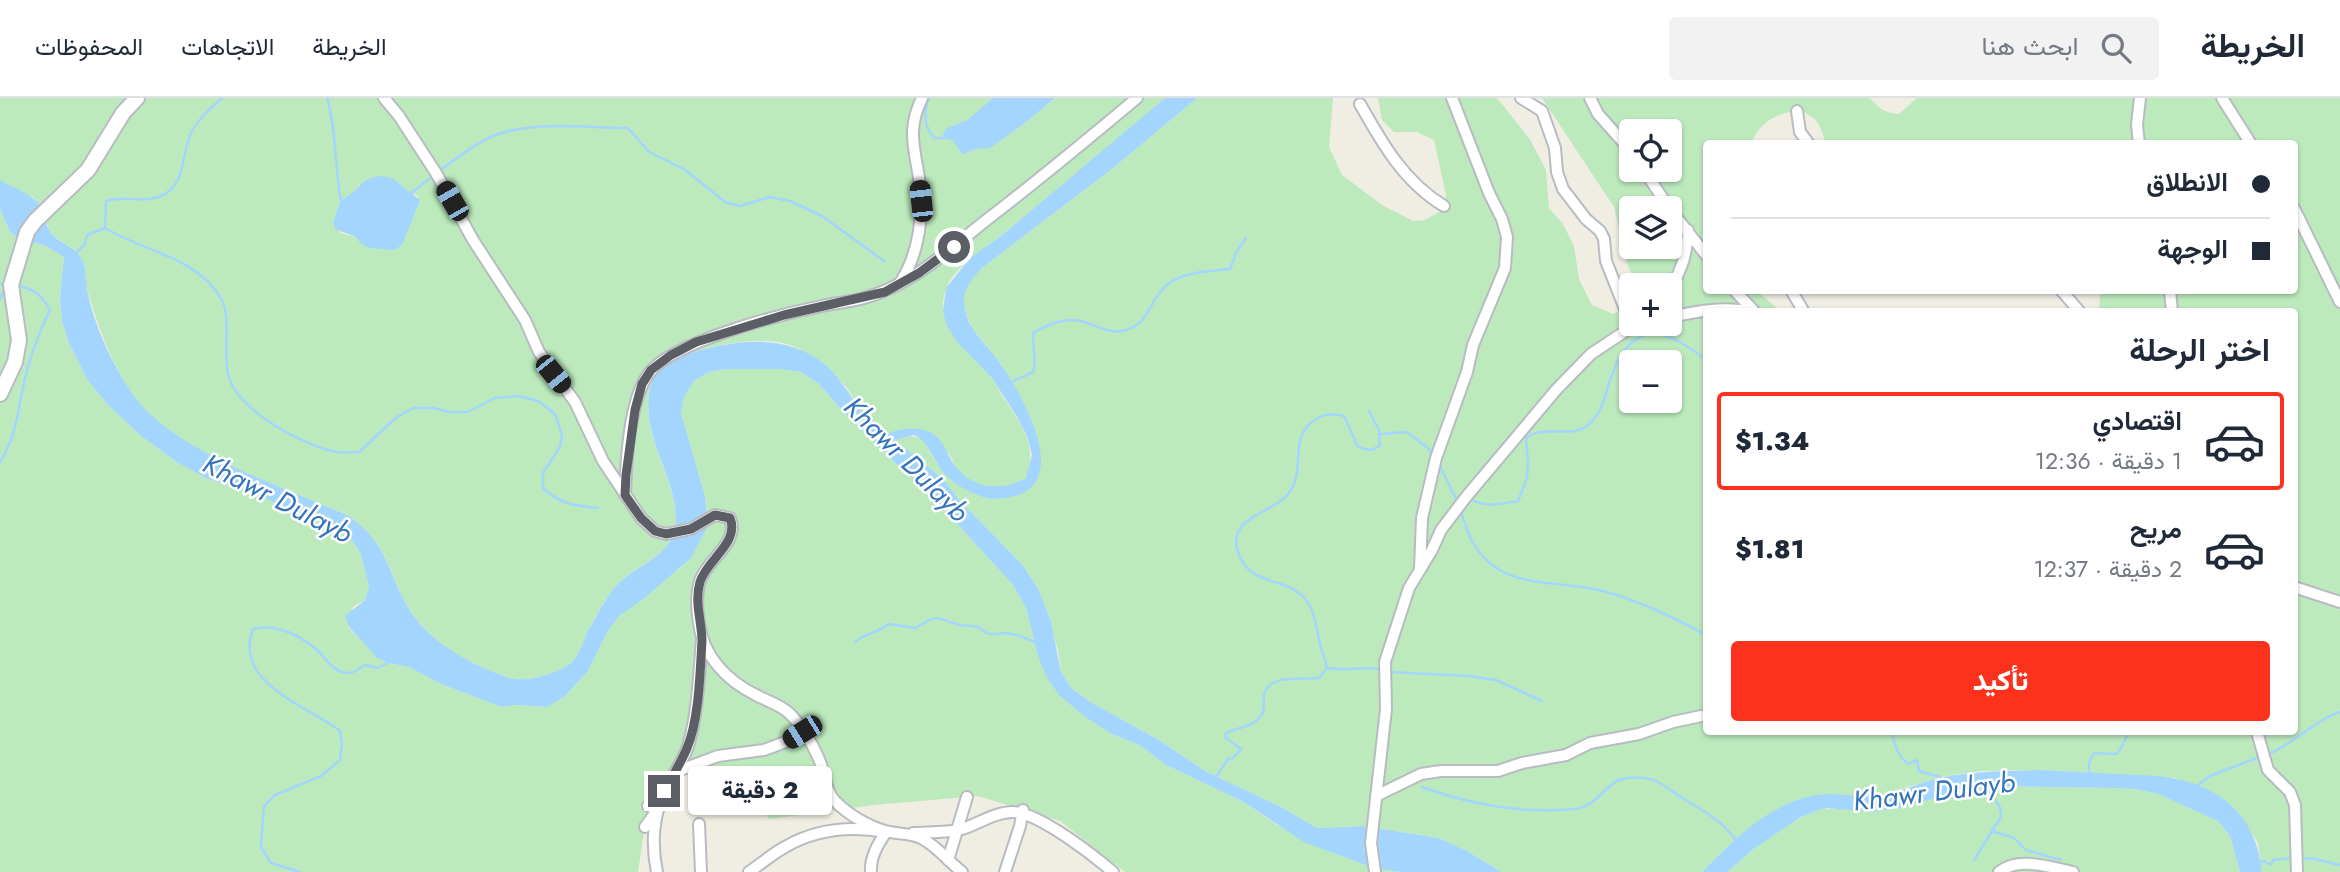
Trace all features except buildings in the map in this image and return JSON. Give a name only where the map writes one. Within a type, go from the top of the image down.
[{"type":"main road","points":[[0,394],[15,362],[19,340],[11,285],[27,232],[88,170],[123,113],[137,98]]},
{"type":"street","points":[[384,98],[436,173],[473,240],[524,320],[539,352],[575,402],[603,461],[641,518],[655,531],[666,534],[691,529],[715,515],[730,518],[733,527],[730,540],[719,551],[700,581],[698,601],[702,637],[694,719],[688,747],[653,807],[645,827]]},
{"type":"street","points":[[899,285],[915,251],[919,230],[921,201],[912,126],[922,98]]},
{"type":"street","points":[[625,495],[635,410],[642,384],[651,370],[671,355],[696,342],[796,312],[861,299],[899,285],[934,263],[1137,98]]},
{"type":"street","points":[[1420,569],[1422,518],[1433,469],[1474,345],[1506,268],[1507,237],[1503,219],[1489,192],[1452,98]]},
{"type":"street","points":[[1521,98],[1542,111],[1555,148],[1557,173],[1563,190],[1586,219],[1600,231],[1604,239],[1606,261],[1619,294]]},
{"type":"street","points":[[1590,98],[1598,114],[1619,138]]},
{"type":"street","points":[[2139,140],[2140,98]]},
{"type":"street","points":[[2222,98],[2248,140]]},
{"type":"street","points":[[1360,104],[1399,168],[1444,206]]},
{"type":"street","points":[[1797,111],[1800,132],[1806,140]]},
{"type":"street","points":[[2298,216],[2340,302]]},
{"type":"street","points":[[1682,223],[1703,251]]},
{"type":"street","points":[[1680,273],[1687,250],[1688,230]]},
{"type":"street","points":[[1738,294],[1750,308]]},
{"type":"street","points":[[2064,294],[2077,308]]},
{"type":"street","points":[[1682,315],[1703,311]]},
{"type":"street","points":[[1375,872],[1371,843],[1386,709],[1385,662],[1409,588],[1441,530],[1524,426],[1591,354],[1619,335]]},
{"type":"street","points":[[2298,588],[2340,602]]},
{"type":"street","points":[[702,637],[714,662],[730,679],[790,713],[818,757],[834,801],[855,817],[886,832]]},
{"type":"street","points":[[1376,796],[1421,774],[1441,771],[1498,771],[1522,763],[1566,755],[1590,743],[1639,734],[1703,716]]},
{"type":"street","points":[[675,772],[718,756],[764,750],[788,741],[802,732]]},
{"type":"street","points":[[2258,735],[2268,771],[2290,792],[2295,804],[2298,870]]},
{"type":"street","points":[[948,860],[967,797]]},
{"type":"street","points":[[653,807],[654,859],[657,872]]},
{"type":"street","points":[[904,834],[958,830],[1006,813],[1022,812],[1077,843],[1114,872]]},
{"type":"street","points":[[1005,872],[1022,812]]},
{"type":"street","points":[[699,824],[701,872]]},
{"type":"street","points":[[749,872],[785,847],[817,834],[850,828],[921,838],[962,872]]},
{"type":"street","points":[[868,869],[876,847],[886,832]]},
{"type":"street","points":[[1999,872],[2007,865],[2018,863],[2073,872]]},
{"type":"green space","points":[[0,98],[993,98],[967,120],[947,128],[963,155],[975,149],[990,147],[1055,98],[1165,98],[1007,231],[972,257],[956,273],[946,289],[943,303],[949,327],[992,378],[1026,435],[1030,456],[1026,478],[1010,485],[992,487],[967,479],[960,473],[948,452],[937,444],[907,429],[888,434],[867,415],[841,382],[805,352],[792,346],[778,342],[749,341],[684,356],[658,372],[649,394],[651,430],[676,512],[672,538],[659,553],[623,579],[612,591],[571,663],[545,676],[530,679],[508,678],[482,667],[455,653],[430,634],[410,611],[377,543],[349,516],[218,460],[170,431],[150,415],[136,399],[113,361],[88,294],[77,252],[49,230],[42,207],[34,198],[0,180]],"holes":[[[399,183],[418,196],[402,245],[371,247],[356,237],[341,233],[333,223],[341,200],[351,196],[359,185]]]},
{"type":"green space","points":[[1197,98],[1333,98],[1329,147],[1342,175],[1382,205],[1413,221],[1425,220],[1444,209],[1446,195],[1434,140],[1417,132],[1394,132],[1382,120],[1378,98],[1497,98],[1529,138],[1546,170],[1549,208],[1563,224],[1574,246],[1579,279],[1592,305],[1613,314],[1619,311],[1619,336],[1682,336],[1682,273],[1631,273],[1626,259],[1682,259],[1682,196],[1619,196],[1619,229],[1614,207],[1542,98],[1870,98],[1882,109],[1899,114],[1917,98],[2340,98],[2340,872],[2262,872],[2258,843],[2237,811],[2176,778],[2039,770],[1981,771],[1940,777],[1882,795],[1859,796],[1756,824],[1702,872],[1501,872],[1439,838],[1363,826],[1317,828],[1283,808],[1205,771],[1159,740],[1072,689],[1061,672],[1058,650],[1038,588],[1021,563],[959,500],[943,479],[895,440],[906,437],[921,439],[937,464],[948,475],[997,499],[1040,471],[1028,413],[1002,365],[973,329],[964,309],[964,291],[982,268],[1112,169]]},
{"type":"green space","points":[[0,209],[10,232],[21,240],[44,245],[64,257],[60,298],[62,322],[69,343],[87,379],[108,405],[141,436],[178,463],[208,479],[247,491],[332,526],[350,537],[361,554],[369,587],[365,600],[353,607],[348,627],[377,657],[388,663],[409,667],[441,684],[501,707],[546,707],[564,697],[588,671],[608,631],[619,616],[691,557],[708,526],[705,496],[681,413],[684,397],[694,381],[709,372],[727,369],[780,369],[801,372],[819,384],[879,448],[929,493],[1013,585],[1026,608],[1038,656],[1112,734],[1141,746],[1166,765],[1242,801],[1277,825],[1333,853],[1373,868],[1400,872],[1125,872],[1060,821],[978,796],[874,805],[769,819],[731,768],[652,779],[638,872],[0,872]]},
{"type":"green space","points":[[1979,786],[2135,789],[2158,794],[2218,821],[2230,836],[2240,872],[1727,872],[1780,829],[1816,811],[1831,808],[1868,812],[1888,809]]},
{"type":"water","points":[[993,98],[1055,98],[990,148],[975,149],[963,155],[952,140],[944,138],[943,134],[947,128],[967,120]]},
{"type":"water","name":"Khawr Dulayb","points":[[1165,98],[1197,98],[1112,169],[982,268],[965,292],[965,310],[971,326],[998,360],[1028,412],[1040,449],[1041,466],[1036,481],[1025,492],[1015,496],[999,499],[983,497],[947,476],[919,438],[914,435],[895,440],[943,479],[959,500],[1021,563],[1038,588],[1051,622],[1061,672],[1072,689],[1159,740],[1205,771],[1283,808],[1317,828],[1363,826],[1439,838],[1501,872],[1400,872],[1373,868],[1304,842],[1242,801],[1166,765],[1141,746],[1112,734],[1084,716],[1059,695],[1046,676],[1026,608],[1013,585],[929,493],[879,448],[819,384],[801,372],[780,369],[727,369],[709,372],[694,381],[684,397],[681,413],[705,496],[708,526],[691,558],[619,616],[608,631],[588,671],[564,697],[547,707],[501,707],[441,684],[409,667],[388,663],[377,658],[349,627],[345,616],[365,600],[369,587],[361,554],[350,537],[332,526],[247,491],[208,479],[178,463],[141,436],[108,405],[87,379],[69,343],[62,322],[60,298],[64,257],[44,245],[21,240],[10,232],[0,209],[0,180],[35,200],[43,210],[50,232],[80,257],[92,309],[104,342],[130,391],[151,415],[219,460],[349,516],[377,543],[410,611],[430,634],[455,653],[482,667],[511,678],[530,679],[552,673],[571,663],[600,609],[616,586],[659,553],[672,538],[676,512],[651,429],[649,394],[658,372],[670,362],[684,356],[708,348],[742,343],[776,343],[793,347],[808,353],[829,368],[860,408],[887,434],[921,429],[934,434],[960,472],[986,486],[1006,485],[1026,478],[1032,455],[1027,436],[992,378],[957,342],[947,326],[943,312],[946,288],[970,258],[1001,236]]},
{"type":"water","points":[[380,176],[392,178],[420,200],[402,245],[394,250],[369,248],[361,244],[356,237],[335,229],[333,222],[341,200],[367,180]]},
{"type":"water","name":"Khawr Dulayb","points":[[2039,770],[2158,776],[2198,785],[2215,793],[2242,817],[2258,851],[2262,872],[2240,872],[2230,836],[2218,821],[2158,794],[2135,789],[1979,786],[1903,807],[1870,812],[1827,808],[1816,811],[1799,818],[1755,848],[1727,872],[1702,872],[1765,816],[1780,807],[1811,796],[1881,795],[1955,775]]},
{"type":"waterway","points":[[77,252],[85,244],[87,235],[105,228],[106,201],[153,199],[168,192],[175,185],[192,131],[222,98]]},
{"type":"waterway","points":[[327,98],[341,200]]},
{"type":"waterway","points":[[929,98],[925,114],[926,124],[934,138],[944,138]]},
{"type":"waterway","points":[[438,172],[478,143],[509,131],[542,126],[628,128],[649,152],[684,169],[725,202],[740,206],[770,197],[790,201],[822,216],[884,261]]},
{"type":"waterway","points":[[411,193],[433,176]]},
{"type":"waterway","points":[[105,228],[184,264],[211,285],[225,307],[228,374],[234,387],[257,413],[290,434],[323,448],[359,452],[397,417],[413,408],[468,412],[495,398],[518,396],[538,401],[555,414],[562,435],[560,447],[543,473],[543,488],[555,498],[568,503],[598,508]]},
{"type":"waterway","points":[[1009,383],[1033,372],[1033,333],[1068,320],[1106,330],[1126,330],[1140,322],[1161,290],[1174,280],[1198,273],[1230,269],[1246,238]]},
{"type":"waterway","points":[[0,283],[6,285],[0,299]]},
{"type":"waterway","points":[[0,462],[13,434],[25,378],[50,310],[37,294],[18,286]]},
{"type":"waterway","points":[[1470,499],[1488,504],[1518,501],[1527,478],[1526,438],[1541,432],[1574,431],[1588,425],[1601,407],[1622,354],[1642,336],[1666,336],[1679,341],[1703,358]]},
{"type":"waterway","points":[[1215,778],[1228,759],[1233,758],[1241,749],[1226,738],[1225,734],[1257,721],[1263,712],[1264,695],[1272,683],[1296,678],[1319,678],[1327,668],[1310,606],[1291,588],[1251,571],[1241,559],[1236,545],[1237,534],[1243,525],[1284,498],[1291,490],[1303,433],[1318,418],[1344,416],[1358,447],[1370,450],[1380,445],[1379,430],[1369,411]]},
{"type":"waterway","points":[[1381,434],[1407,432],[1434,456]]},
{"type":"waterway","points":[[1438,462],[1458,503]]},
{"type":"waterway","points":[[1460,509],[1471,539],[1483,556],[1512,576],[1584,587],[1630,599],[1703,633]]},
{"type":"waterway","points":[[855,642],[888,624],[916,628],[935,618],[979,627],[989,634],[1006,633],[1035,642]]},
{"type":"waterway","points":[[300,872],[271,863],[261,847],[264,806],[275,795],[321,776],[340,760],[340,731],[277,691],[263,678],[253,664],[249,648],[253,629],[271,628],[289,632],[312,646],[334,667],[345,673],[365,665],[378,668],[391,661]]},
{"type":"waterway","points":[[1328,668],[1383,670]]},
{"type":"waterway","points":[[1390,672],[1496,680],[1542,701]]},
{"type":"waterway","points":[[2268,754],[2340,712]]},
{"type":"waterway","name":"Khawr Dulayb","points":[[1892,735],[1904,761],[1908,764],[1917,760],[1919,771],[1940,777]]},
{"type":"waterway","points":[[2089,774],[2089,763],[2094,753],[2116,754],[2128,735]]},
{"type":"waterway","points":[[2198,785],[2210,776],[2262,756]]},
{"type":"waterway","points":[[1422,787],[1497,807],[1555,810],[1582,808],[1619,780],[1647,779],[1662,784],[1711,816],[1725,827],[1737,842]]},
{"type":"waterway","name":"Khawr Dulayb","points":[[1974,860],[2001,817],[1999,805],[1992,796],[1992,784]]},
{"type":"waterway","points":[[1992,831],[2014,838],[2026,850],[2061,860]]},
{"type":"waterway","points":[[2258,863],[2264,861],[2271,865],[2273,860],[2292,858]]},
{"type":"waterway","points":[[2299,858],[2340,865]]},
{"type":"route","points":[[664,791],[688,747],[694,719],[702,637],[698,601],[700,581],[719,551],[730,540],[733,527],[730,518],[715,515],[691,529],[673,534],[655,531],[641,518],[625,495],[630,439],[642,384],[651,370],[671,355],[696,342],[784,315],[885,292],[904,283],[954,247]]}]
